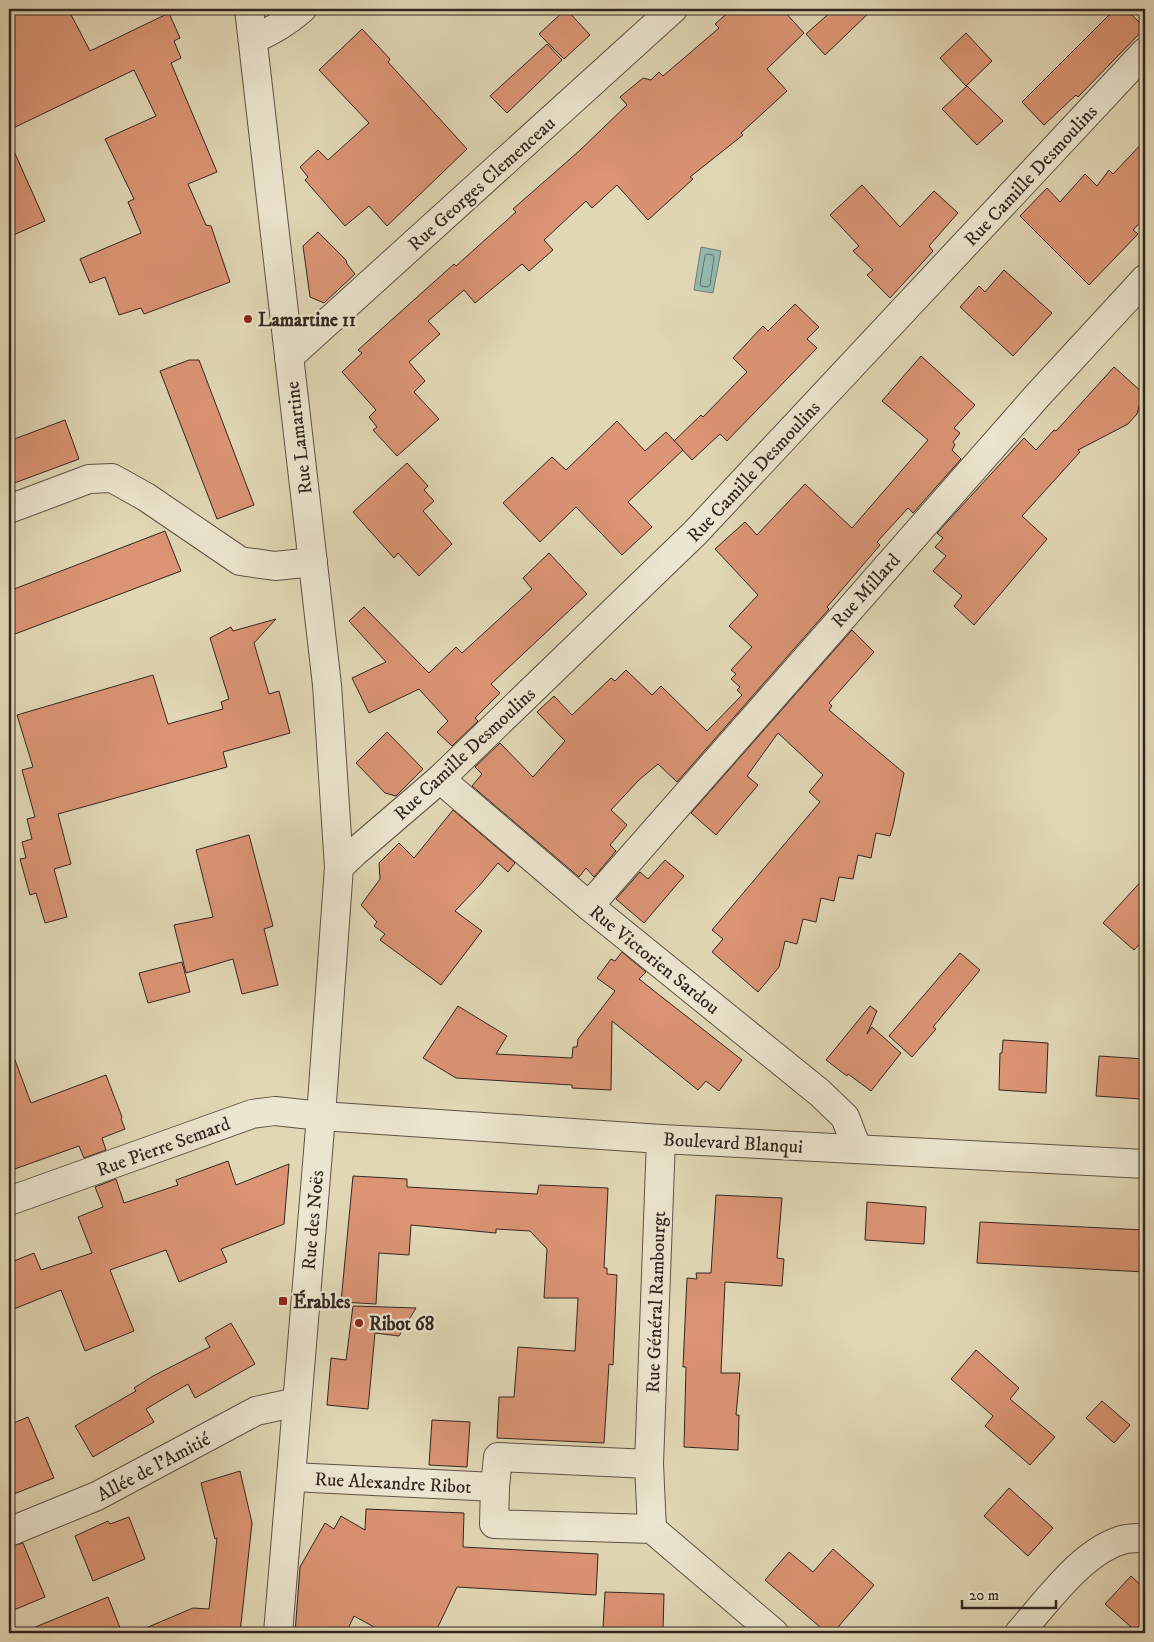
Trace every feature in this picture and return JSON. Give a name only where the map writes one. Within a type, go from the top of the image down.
[{"type":"street","name":"Rue Lamartine","points":[[249,9],[327,685],[339,867]]},
{"type":"street","points":[[253,39],[266,34],[302,9]]},
{"type":"street","name":"Rue Georges Clemenceau","points":[[289,357],[673,9]]},
{"type":"street","name":"Rue Camille Desmoulins","points":[[339,867],[440,779],[695,533],[1145,52]]},
{"type":"street","name":"Rue Millard","points":[[588,906],[1038,395],[1145,279]]},
{"type":"street","points":[[9,510],[89,479],[112,478],[146,497],[240,561],[275,566],[313,562]]},
{"type":"street","name":"Rue Victorien Sardou","points":[[440,779],[588,906],[820,1093],[845,1117],[856,1148]]},
{"type":"street","name":"Rue des Noës","points":[[278,1633],[321,1116],[339,867]]},
{"type":"street","name":"Rue Pierre Semard","points":[[9,1201],[252,1114],[275,1111],[321,1116]]},
{"type":"street","name":"Boulevard Blanqui","points":[[321,1116],[660,1139],[1145,1164]]},
{"type":"street","name":"Rue Général Rambourgt","points":[[649,1464],[660,1139]]},
{"type":"street","name":"Allée de l'Amitié","points":[[9,1532],[97,1496],[256,1411],[297,1402]]},
{"type":"street","name":"Rue Alexandre Ribot","points":[[649,1464],[498,1457],[494,1524],[652,1529]]},
{"type":"street","points":[[649,1464],[652,1529],[774,1633]]},
{"type":"street","name":"Rue Alexandre Ribot","points":[[292,1477],[495,1487]]},
{"type":"street","points":[[1019,1633],[1082,1563],[1102,1550],[1125,1539],[1145,1538]]},
{"type":"water","points":[[701,247],[721,251],[713,293],[694,290]]},
{"type":"building","points":[[9,9],[68,9],[90,51],[169,13],[180,38],[174,41],[181,58],[171,63],[217,172],[188,184],[206,225],[211,226],[230,282],[144,314],[141,308],[119,315],[105,277],[90,283],[80,259],[141,233],[128,202],[134,199],[105,139],[156,116],[134,70],[9,130]]},
{"type":"building","points":[[566,9],[590,35],[564,59],[539,34]]},
{"type":"building","points":[[732,9],[782,9],[804,33],[767,69],[787,91],[741,133],[743,135],[690,177],[693,179],[648,220],[617,185],[592,208],[586,201],[544,240],[553,250],[529,271],[522,264],[475,303],[464,290],[428,321],[440,334],[409,362],[425,381],[414,392],[439,419],[397,456],[373,430],[377,427],[369,417],[376,410],[342,372],[362,353],[358,350],[454,264],[456,266],[516,212],[513,209],[578,152],[627,105],[620,97],[643,78],[651,80],[659,72],[663,76],[719,28],[715,24]]},
{"type":"building","points":[[834,9],[873,9],[825,55],[806,34]]},
{"type":"building","points":[[1115,9],[1126,9],[1145,28],[1078,97],[1076,95],[1044,125],[1022,102]]},
{"type":"building","points":[[362,29],[390,59],[388,62],[467,149],[387,226],[369,206],[345,226],[305,180],[308,177],[300,167],[318,150],[328,160],[369,123],[319,70]]},
{"type":"building","points":[[966,33],[992,61],[966,86],[940,58]]},
{"type":"building","points":[[547,44],[562,60],[507,113],[490,96]]},
{"type":"building","points":[[967,86],[1003,121],[977,145],[942,109]]},
{"type":"building","points":[[9,140],[45,221],[9,237]]},
{"type":"building","points":[[1145,140],[1145,217],[1133,230],[1138,234],[1089,285],[1020,216],[1047,188],[1060,202],[1085,174],[1097,186],[1109,170],[1113,174]]},
{"type":"building","points":[[862,185],[900,227],[934,191],[958,213],[929,246],[933,251],[890,298],[867,275],[873,270],[853,251],[859,246],[830,215]]},
{"type":"building","points":[[318,232],[346,260],[355,274],[324,303],[310,297],[303,246]]},
{"type":"building","points":[[1004,270],[1052,313],[1013,356],[960,307],[979,286],[985,292]]},
{"type":"building","points":[[795,304],[819,327],[807,339],[817,348],[727,441],[720,434],[692,460],[674,441],[701,415],[703,417],[747,372],[733,358],[763,326],[768,331]]},
{"type":"building","points":[[921,356],[975,405],[954,428],[960,433],[953,442],[955,445],[952,450],[961,459],[913,513],[908,508],[877,542],[880,545],[827,607],[829,609],[677,782],[658,764],[639,780],[611,810],[627,825],[610,845],[616,851],[594,877],[586,868],[579,877],[472,786],[482,774],[475,767],[500,743],[533,777],[565,741],[537,712],[554,696],[572,715],[611,678],[615,681],[626,670],[652,695],[661,686],[707,731],[742,695],[737,690],[740,687],[731,679],[736,674],[731,670],[752,647],[729,626],[758,595],[715,549],[745,522],[757,535],[805,484],[852,528],[928,440],[882,401]]},
{"type":"building","points":[[189,360],[199,360],[254,505],[217,519],[160,371]]},
{"type":"building","points":[[1114,367],[1143,393],[1137,414],[1128,424],[1078,450],[1080,452],[1022,516],[1047,539],[974,625],[954,606],[962,596],[933,571],[946,556],[935,547],[943,538],[937,533],[1024,438],[1036,450],[1054,430],[1056,431]]},
{"type":"building","points":[[65,420],[79,459],[9,485],[9,441]]},
{"type":"building","points":[[617,421],[645,451],[666,432],[683,450],[628,502],[652,527],[622,555],[576,507],[540,542],[503,503],[552,457],[566,470]]},
{"type":"building","points":[[407,463],[428,486],[424,490],[434,501],[423,511],[452,544],[419,576],[398,553],[394,558],[353,512]]},
{"type":"building","points":[[165,531],[181,571],[15,634],[9,618],[9,591]]},
{"type":"building","points":[[549,553],[587,594],[491,684],[500,693],[475,718],[478,721],[452,746],[437,732],[448,721],[419,689],[369,713],[352,678],[386,662],[349,621],[364,607],[429,673],[456,647],[462,653],[532,589],[523,578]]},
{"type":"building","points":[[276,619],[254,643],[269,694],[279,691],[290,733],[223,752],[227,767],[58,814],[71,864],[54,869],[67,917],[45,923],[36,893],[30,895],[20,859],[26,858],[22,842],[32,839],[27,819],[35,817],[22,770],[33,767],[17,715],[153,675],[168,724],[223,709],[221,702],[229,699],[210,638],[231,627],[233,631]]},
{"type":"building","points":[[852,630],[874,652],[829,703],[832,706],[829,710],[904,773],[893,826],[890,836],[876,833],[871,858],[858,855],[853,879],[839,877],[834,901],[821,898],[816,922],[803,919],[797,944],[785,941],[779,967],[758,992],[712,952],[723,939],[712,930],[820,802],[809,792],[823,775],[778,733],[747,776],[758,785],[716,835],[691,813]]},
{"type":"building","points":[[387,732],[423,769],[396,796],[385,793],[356,763]]},
{"type":"building","points":[[453,810],[515,863],[508,872],[498,863],[455,911],[482,931],[441,985],[380,940],[385,934],[374,926],[377,922],[361,905],[380,879],[379,863],[399,843],[414,858]]},
{"type":"building","points":[[249,835],[273,926],[264,929],[278,985],[242,994],[233,959],[186,973],[174,925],[213,917],[196,850]]},
{"type":"building","points":[[665,860],[684,876],[644,923],[616,899],[640,872],[648,879]]},
{"type":"building","points":[[1145,877],[1145,938],[1134,950],[1103,923]]},
{"type":"building","points":[[622,952],[646,972],[639,979],[742,1060],[719,1091],[706,1081],[698,1090],[612,1021],[611,1090],[572,1088],[572,1085],[456,1078],[423,1058],[458,1006],[507,1036],[496,1054],[572,1058],[573,1047],[577,1047],[578,1039],[615,991],[597,978],[611,959],[615,961]]},
{"type":"building","points":[[960,953],[980,970],[933,1027],[936,1029],[912,1057],[889,1036]]},
{"type":"building","points":[[182,962],[190,992],[148,1003],[139,973]]},
{"type":"building","points":[[870,1006],[877,1011],[867,1034],[872,1027],[901,1053],[871,1091],[826,1060]]},
{"type":"building","points":[[1003,1040],[1048,1043],[1046,1093],[999,1090],[1000,1053],[1002,1053]]},
{"type":"building","points":[[9,1052],[12,1052],[31,1103],[106,1075],[125,1129],[102,1138],[106,1150],[84,1158],[79,1146],[9,1171]]},
{"type":"building","points":[[1099,1056],[1144,1059],[1141,1099],[1096,1096]]},
{"type":"building","points":[[228,1161],[236,1185],[289,1164],[284,1224],[221,1249],[227,1262],[179,1282],[166,1250],[110,1270],[134,1331],[85,1351],[61,1290],[9,1311],[9,1263],[34,1253],[41,1270],[92,1253],[78,1217],[103,1207],[95,1187],[116,1179],[124,1203],[178,1185],[176,1180]]},
{"type":"building","points":[[353,1176],[407,1179],[407,1187],[537,1194],[539,1185],[608,1188],[604,1268],[607,1268],[607,1274],[617,1275],[613,1365],[609,1364],[604,1443],[497,1438],[499,1397],[514,1397],[518,1347],[575,1351],[578,1298],[544,1298],[547,1249],[530,1231],[496,1229],[496,1233],[411,1225],[409,1255],[379,1253],[376,1304],[341,1302]]},
{"type":"building","points":[[716,1195],[782,1198],[777,1258],[784,1259],[782,1286],[725,1282],[721,1373],[740,1373],[736,1415],[739,1415],[738,1450],[684,1447],[686,1367],[683,1367],[687,1278],[697,1279],[696,1273],[711,1273]]},
{"type":"building","points":[[867,1202],[926,1207],[924,1244],[865,1240]]},
{"type":"building","points":[[980,1222],[1145,1230],[1145,1272],[977,1263]]},
{"type":"building","points":[[353,1306],[416,1308],[399,1336],[375,1333],[368,1409],[327,1405],[331,1358],[346,1360]]},
{"type":"building","points":[[231,1323],[255,1364],[195,1398],[188,1384],[146,1409],[154,1422],[93,1457],[75,1426],[136,1391],[134,1388],[153,1376],[210,1347],[205,1338]]},
{"type":"building","points":[[976,1350],[1019,1388],[1010,1399],[1055,1437],[1030,1465],[985,1426],[993,1416],[951,1379]]},
{"type":"building","points":[[1102,1401],[1130,1425],[1114,1443],[1086,1418]]},
{"type":"building","points":[[28,1417],[54,1478],[9,1496],[9,1425]]},
{"type":"building","points":[[432,1420],[470,1422],[467,1467],[429,1465]]},
{"type":"building","points":[[240,1471],[252,1523],[240,1633],[134,1633],[193,1608],[209,1609],[217,1538],[215,1539],[201,1483]]},
{"type":"building","points":[[1009,1488],[1053,1528],[1028,1556],[984,1516]]},
{"type":"building","points":[[366,1509],[464,1513],[463,1547],[598,1554],[596,1595],[457,1587],[435,1633],[385,1633],[354,1616],[346,1633],[295,1633],[300,1567],[325,1523],[334,1529],[341,1516],[365,1530]]},
{"type":"building","points":[[129,1517],[145,1559],[93,1581],[75,1536],[108,1521],[110,1524]]},
{"type":"building","points":[[23,1543],[45,1597],[9,1612],[9,1547]]},
{"type":"building","points":[[833,1549],[874,1585],[833,1633],[827,1633],[765,1580],[789,1552],[813,1572]]},
{"type":"building","points":[[1131,1576],[1145,1589],[1145,1633],[1138,1633],[1105,1604]]},
{"type":"building","points":[[605,1592],[664,1594],[663,1629],[603,1628]]},
{"type":"building","points":[[108,1597],[122,1633],[21,1633]]},
{"type":"place","name":"Lamartine 11","points":[[248,319]]},
{"type":"place","name":"Érables","points":[[283,1301]]},
{"type":"place","name":"Ribot 68","points":[[359,1323]]}]
